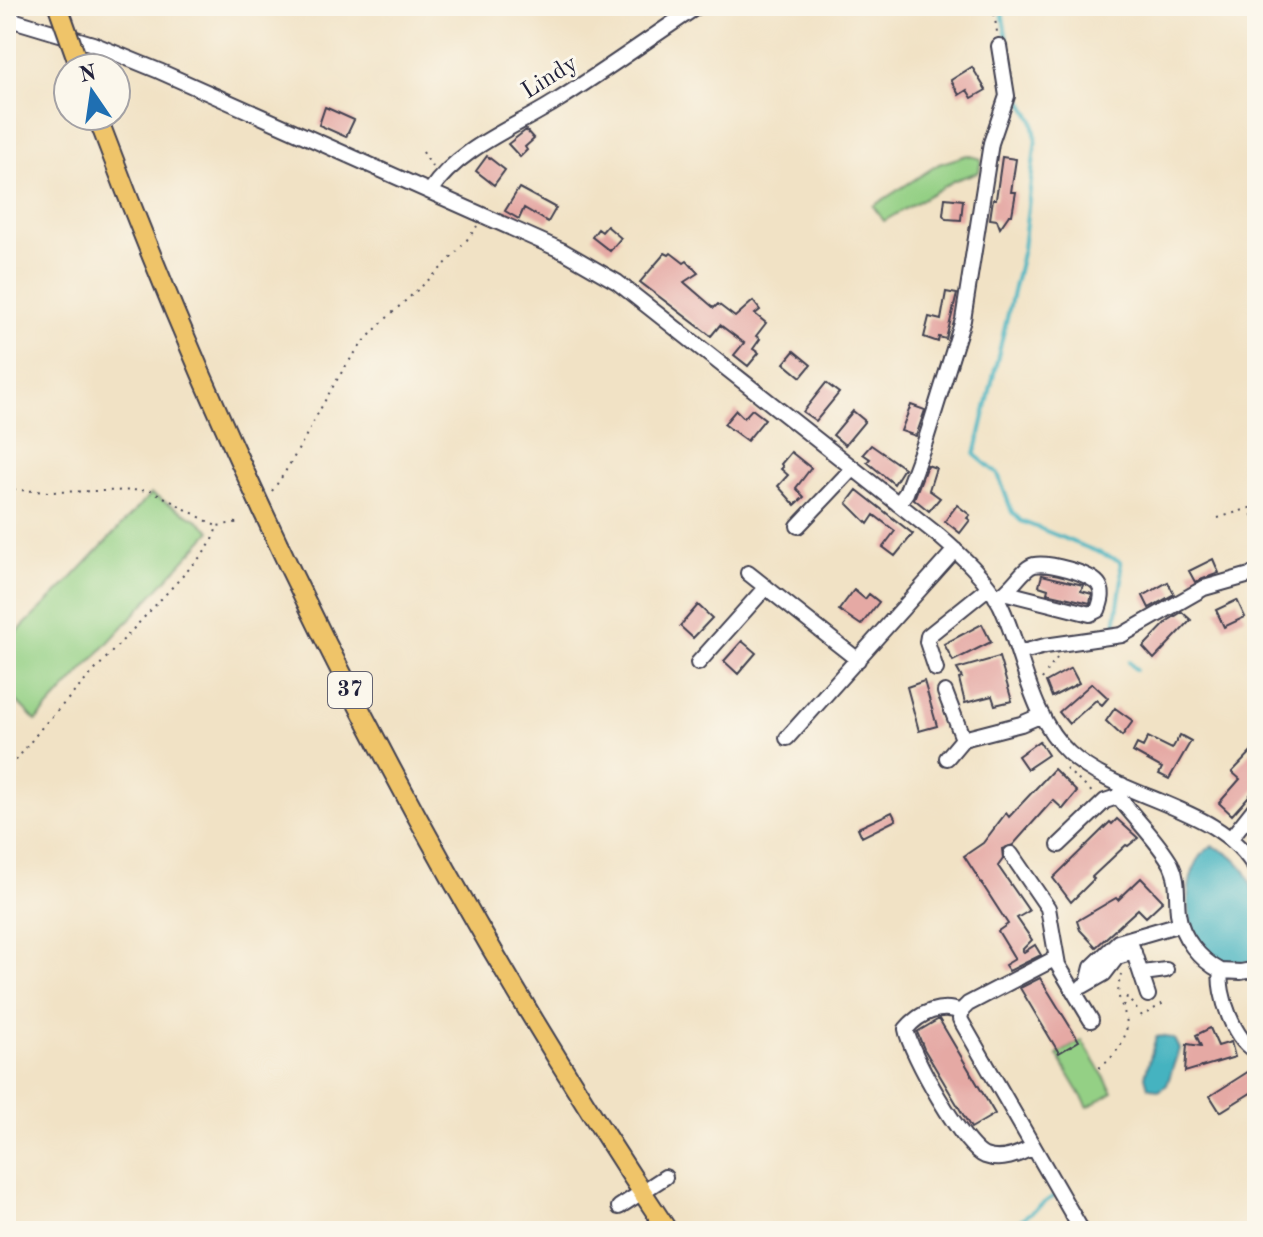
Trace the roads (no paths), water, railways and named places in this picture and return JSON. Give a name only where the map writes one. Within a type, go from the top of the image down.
[{"type":"main road","points":[[58,6],[74,52]]},
{"type":"main road","name":"37","points":[[103,132],[209,394],[340,671],[472,915],[533,1019],[668,1231]]},
{"type":"street","name":"Lindy","points":[[434,185],[461,158],[553,104],[698,6]]},
{"type":"street","points":[[6,18],[118,54],[434,185],[484,215],[563,251],[617,282],[955,550],[998,593],[1042,715],[1066,751],[1121,791],[1210,826],[1231,838],[1257,871]]},
{"type":"street","points":[[898,504],[920,456],[963,320],[977,247],[991,143],[1007,96],[999,46]]},
{"type":"street","points":[[798,526],[853,468]]},
{"type":"street","points":[[787,738],[955,550]]},
{"type":"street","points":[[1015,558],[1025,570]]},
{"type":"street","points":[[936,669],[928,636],[998,593],[1033,565],[1083,574],[1098,583],[1102,596],[1098,610],[1090,614],[1038,596],[998,593]]},
{"type":"street","points":[[748,573],[858,660]]},
{"type":"street","points":[[1019,653],[1115,636],[1204,588],[1257,573]]},
{"type":"street","points":[[698,663],[766,587]]},
{"type":"street","points":[[945,692],[963,739]]},
{"type":"street","points":[[947,758],[963,739],[1021,724],[1042,715]]},
{"type":"street","points":[[1059,845],[1103,802],[1121,791]]},
{"type":"street","points":[[1121,791],[1171,864],[1178,890],[1180,924],[1189,942],[1203,959],[1221,971],[1257,969]]},
{"type":"street","points":[[1231,838],[1257,805]]},
{"type":"street","points":[[1011,854],[1048,908],[1056,958],[1091,1020]]},
{"type":"street","points":[[1074,993],[1088,983],[1092,967],[1110,956],[1118,942],[1180,924]]},
{"type":"street","points":[[1131,937],[1148,995]]},
{"type":"street","points":[[1110,956],[1166,970]]},
{"type":"street","points":[[961,1012],[968,1004],[1056,958]]},
{"type":"street","points":[[1221,971],[1221,991],[1238,1033],[1245,1044],[1257,1051]]},
{"type":"street","points":[[961,1012],[937,1008],[906,1029],[954,1125],[973,1147],[988,1157],[1010,1157],[1033,1147]]},
{"type":"street","points":[[961,1012],[964,1028],[1082,1231]]},
{"type":"street","points":[[619,1207],[665,1177]]},
{"type":"water","points":[[1212,846],[1229,854],[1249,878],[1256,910],[1257,960],[1235,963],[1219,960],[1203,948],[1195,934],[1190,919],[1189,885],[1201,856]]},
{"type":"water","points":[[1156,1037],[1174,1039],[1179,1049],[1167,1085],[1159,1091],[1148,1087],[1145,1076]]},
{"type":"waterway","points":[[1001,6],[1016,90],[1033,120],[1036,139],[1023,249],[975,455],[998,474],[1012,512],[1021,521],[1120,561],[1122,579],[1114,633]]},
{"type":"waterway","points":[[1129,662],[1136,670]]},
{"type":"waterway","points":[[1005,1231],[1055,1195]]}]
